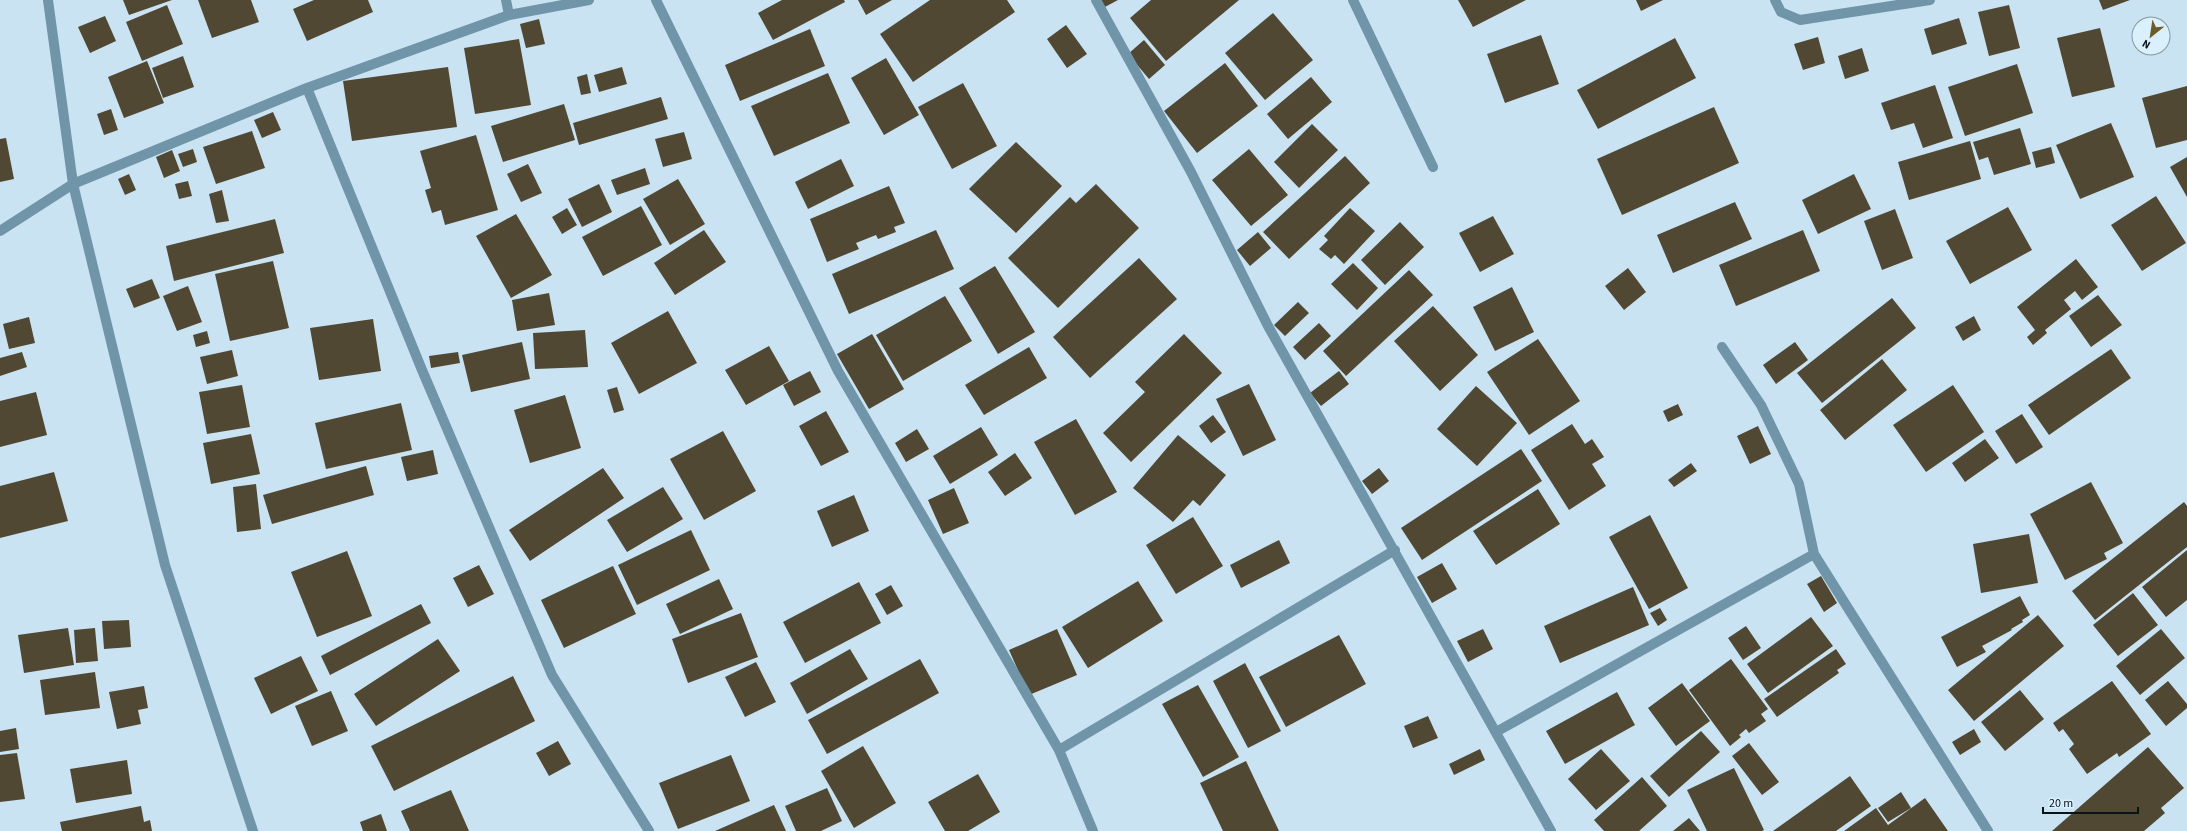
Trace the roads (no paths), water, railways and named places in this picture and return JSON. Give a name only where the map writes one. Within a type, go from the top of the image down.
[{"type":"street","points":[[48,0],[73,184],[165,565],[253,831]]},
{"type":"street","points":[[506,0],[509,15]]},
{"type":"street","points":[[0,231],[73,184],[307,88],[509,15],[589,0]]},
{"type":"street","points":[[656,0],[838,371],[1059,750],[1093,831]]},
{"type":"street","points":[[1096,0],[1191,172],[1268,326],[1395,550],[1551,831]]},
{"type":"street","points":[[1353,0],[1433,167]]},
{"type":"street","points":[[1775,0],[1782,12],[1800,20],[1930,0]]},
{"type":"street","points":[[307,88],[422,370],[552,675],[649,831]]},
{"type":"street","points":[[1722,347],[1761,405],[1799,484],[1814,554],[1988,831]]},
{"type":"street","points":[[1059,750],[1395,550]]},
{"type":"street","points":[[1496,732],[1814,554]]}]
